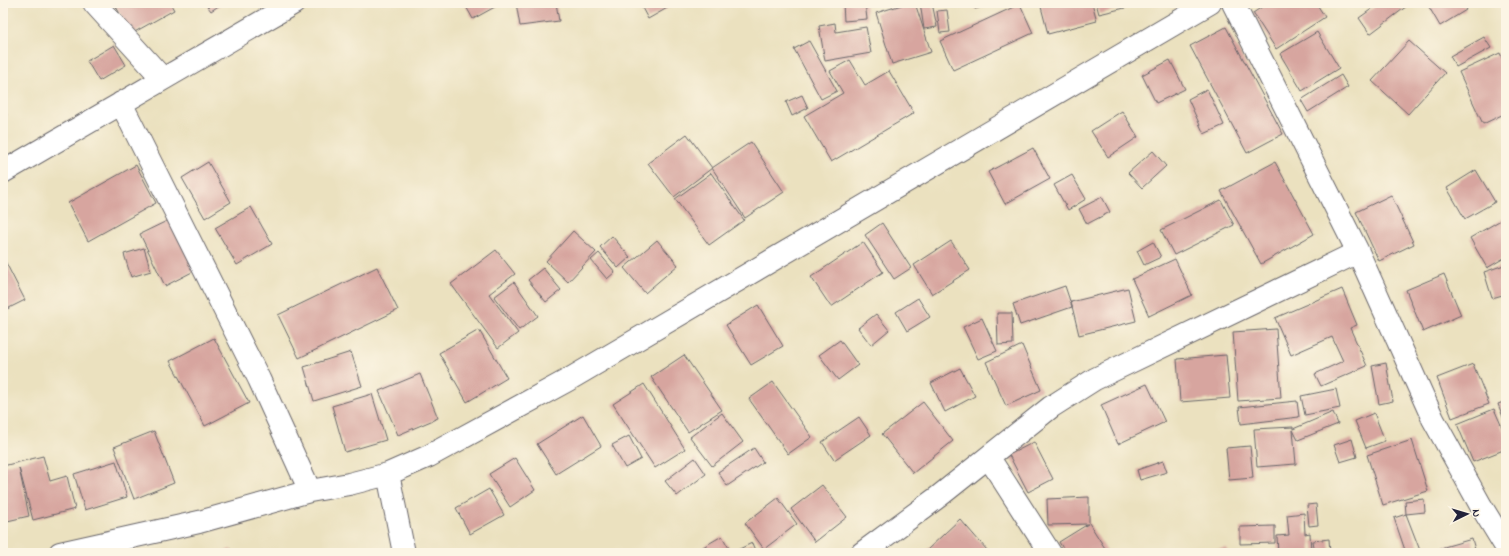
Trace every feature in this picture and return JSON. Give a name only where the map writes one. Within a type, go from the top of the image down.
[{"type":"street","points":[[94,3],[163,79]]},
{"type":"street","points":[[3,172],[294,3]]},
{"type":"street","points":[[60,553],[199,522],[310,491],[349,484],[388,474],[429,456],[568,380],[1210,3]]},
{"type":"street","points":[[1233,3],[1358,252],[1433,418],[1481,506],[1506,547]]},
{"type":"street","points":[[121,103],[259,379],[310,491]]},
{"type":"street","points":[[862,553],[989,458],[1051,407],[1095,379],[1358,252]]},
{"type":"street","points":[[989,458],[1050,553]]},
{"type":"street","points":[[388,474],[404,553]]},
{"type":"building","points":[[114,3],[170,3],[174,10],[131,34]]},
{"type":"building","points":[[205,3],[223,3],[211,11]]},
{"type":"building","points":[[464,3],[502,3],[473,19]]},
{"type":"building","points":[[516,3],[556,3],[559,21],[520,26]]},
{"type":"building","points":[[676,3],[648,19],[640,4]]},
{"type":"building","points":[[843,3],[865,3],[867,19],[844,21]]},
{"type":"building","points":[[908,3],[915,3],[931,52],[892,64],[876,13]]},
{"type":"building","points":[[920,3],[932,3],[937,27],[924,29]]},
{"type":"building","points":[[973,3],[989,3],[989,5],[975,9]]},
{"type":"building","points":[[1040,3],[1092,3],[1097,21],[1048,34]]},
{"type":"building","points":[[1096,3],[1142,3],[1142,4],[1099,14]]},
{"type":"building","points":[[1268,3],[1316,3],[1325,17],[1276,49],[1253,13]]},
{"type":"building","points":[[1380,3],[1411,3],[1370,34],[1359,18]]},
{"type":"building","points":[[1435,3],[1462,3],[1466,10],[1440,26],[1429,7]]},
{"type":"building","points":[[1020,4],[1033,33],[953,70],[940,41]]},
{"type":"building","points":[[947,10],[950,32],[940,33],[937,11]]},
{"type":"building","points":[[835,23],[836,32],[866,27],[871,53],[825,61],[819,26]]},
{"type":"building","points":[[1226,27],[1283,134],[1247,153],[1190,46]]},
{"type":"building","points":[[1317,32],[1339,68],[1302,91],[1280,54]]},
{"type":"building","points":[[1484,37],[1491,48],[1456,67],[1450,56]]},
{"type":"building","points":[[809,41],[837,91],[821,99],[794,49]]},
{"type":"building","points":[[1409,41],[1445,73],[1408,114],[1372,81]]},
{"type":"building","points":[[114,45],[126,65],[99,81],[87,61]]},
{"type":"building","points":[[1500,53],[1506,67],[1506,113],[1483,124],[1459,72]]},
{"type":"building","points":[[850,60],[865,85],[889,71],[914,113],[831,162],[804,116],[843,93],[830,71]]},
{"type":"building","points":[[1170,60],[1185,89],[1156,103],[1142,75]]},
{"type":"building","points":[[1341,75],[1348,87],[1308,112],[1301,100]]},
{"type":"building","points":[[1207,89],[1224,125],[1204,134],[1188,99]]},
{"type":"building","points":[[802,95],[808,108],[792,116],[786,102]]},
{"type":"building","points":[[3,109],[7,115],[3,118]]},
{"type":"building","points":[[1122,111],[1138,137],[1108,157],[1091,131]]},
{"type":"building","points":[[687,134],[712,168],[674,197],[648,163]]},
{"type":"building","points":[[751,142],[784,192],[745,218],[712,168]]},
{"type":"building","points":[[1033,148],[1050,179],[1005,204],[988,172]]},
{"type":"building","points":[[1153,151],[1166,166],[1142,188],[1128,173]]},
{"type":"building","points":[[208,162],[231,202],[205,218],[182,178]]},
{"type":"building","points":[[1275,162],[1314,234],[1261,264],[1221,191]]},
{"type":"building","points":[[136,165],[156,203],[88,241],[68,203]]},
{"type":"building","points":[[1476,170],[1495,202],[1465,219],[1447,188]]},
{"type":"building","points":[[711,173],[744,220],[709,245],[675,199]]},
{"type":"building","points":[[1072,175],[1086,199],[1068,210],[1054,185]]},
{"type":"building","points":[[1391,195],[1414,244],[1379,261],[1356,212]]},
{"type":"building","points":[[1102,197],[1110,212],[1087,224],[1079,209]]},
{"type":"building","points":[[1221,200],[1234,225],[1174,255],[1161,230]]},
{"type":"building","points":[[251,207],[272,244],[237,265],[215,228]]},
{"type":"building","points":[[1506,217],[1506,257],[1487,268],[1470,238]]},
{"type":"building","points":[[171,219],[196,270],[165,286],[140,234]]},
{"type":"building","points":[[882,223],[911,268],[894,279],[865,235]]},
{"type":"building","points":[[573,231],[596,252],[568,282],[546,261]]},
{"type":"building","points":[[612,236],[630,257],[618,268],[600,247]]},
{"type":"building","points":[[657,240],[678,265],[645,293],[624,268]]},
{"type":"building","points":[[951,241],[970,270],[932,294],[914,265]]},
{"type":"building","points":[[863,242],[883,272],[831,307],[811,277]]},
{"type":"building","points":[[1153,242],[1161,257],[1144,265],[1137,251]]},
{"type":"building","points":[[144,248],[151,271],[131,277],[124,254]]},
{"type":"building","points":[[496,250],[515,274],[489,294],[518,333],[498,348],[451,284]]},
{"type":"building","points":[[599,253],[615,272],[607,279],[591,260]]},
{"type":"building","points":[[3,257],[25,300],[3,311]]},
{"type":"building","points":[[1175,259],[1192,295],[1149,316],[1132,279]]},
{"type":"building","points":[[1504,265],[1506,271],[1506,294],[1492,298],[1484,272]]},
{"type":"building","points":[[377,267],[398,310],[299,358],[278,315]]},
{"type":"building","points":[[543,268],[561,290],[546,302],[528,280]]},
{"type":"building","points":[[1444,274],[1461,315],[1423,332],[1406,290]]},
{"type":"building","points":[[514,282],[538,316],[519,330],[494,297]]},
{"type":"building","points":[[1065,286],[1072,307],[1020,325],[1013,304]]},
{"type":"building","points":[[1128,288],[1136,321],[1079,335],[1071,302]]},
{"type":"building","points":[[1342,289],[1357,325],[1350,328],[1367,366],[1321,386],[1315,374],[1343,361],[1332,337],[1291,355],[1275,318]]},
{"type":"building","points":[[918,298],[930,317],[907,331],[896,312]]},
{"type":"building","points":[[758,305],[783,346],[751,365],[726,325]]},
{"type":"building","points":[[997,313],[1012,313],[1013,344],[998,345]]},
{"type":"building","points":[[876,314],[889,330],[871,345],[858,328]]},
{"type":"building","points":[[982,318],[997,351],[978,359],[963,327]]},
{"type":"building","points":[[1276,329],[1281,398],[1238,401],[1233,332]]},
{"type":"building","points":[[479,330],[507,378],[467,402],[439,353]]},
{"type":"building","points":[[214,338],[249,403],[205,426],[170,361]]},
{"type":"building","points":[[840,340],[858,365],[838,380],[819,355]]},
{"type":"building","points":[[1022,345],[1041,390],[1006,406],[986,362]]},
{"type":"building","points":[[351,352],[362,386],[314,401],[304,367]]},
{"type":"building","points":[[684,355],[722,410],[688,432],[651,377]]},
{"type":"building","points":[[1226,355],[1230,398],[1180,402],[1177,359]]},
{"type":"building","points":[[1386,363],[1393,401],[1379,404],[1372,366]]},
{"type":"building","points":[[1473,364],[1489,404],[1452,418],[1437,378]]},
{"type":"building","points":[[960,368],[975,396],[945,412],[931,383]]},
{"type":"building","points":[[420,374],[438,418],[398,435],[379,391]]},
{"type":"building","points":[[773,382],[812,437],[788,454],[749,399]]},
{"type":"building","points":[[644,384],[685,449],[655,468],[613,404]]},
{"type":"building","points":[[1147,384],[1165,422],[1118,444],[1101,405]]},
{"type":"building","points":[[1336,389],[1340,408],[1305,415],[1301,396]]},
{"type":"building","points":[[372,394],[386,440],[345,452],[332,406]]},
{"type":"building","points":[[1297,401],[1299,417],[1241,424],[1239,407]]},
{"type":"building","points":[[1506,401],[1506,425],[1498,404]]},
{"type":"building","points":[[923,402],[953,441],[913,473],[882,434]]},
{"type":"building","points":[[1494,409],[1506,436],[1506,449],[1473,462],[1457,424]]},
{"type":"building","points":[[1333,412],[1338,424],[1298,440],[1293,430],[1296,464],[1257,467],[1254,429],[1293,427],[1293,429]]},
{"type":"building","points":[[722,413],[743,442],[712,466],[690,437]]},
{"type":"building","points":[[1374,413],[1385,441],[1366,448],[1355,421]]},
{"type":"building","points":[[583,415],[601,446],[556,474],[537,444]]},
{"type":"building","points":[[859,417],[871,435],[834,460],[822,442]]},
{"type":"building","points":[[154,431],[174,483],[134,499],[114,447]]},
{"type":"building","points":[[629,436],[641,459],[625,468],[612,445]]},
{"type":"building","points":[[1352,439],[1357,457],[1340,462],[1334,445]]},
{"type":"building","points":[[1412,440],[1428,491],[1383,505],[1367,455]]},
{"type":"building","points":[[1034,442],[1053,479],[1028,492],[1009,455]]},
{"type":"building","points":[[1250,446],[1253,478],[1229,480],[1226,448]]},
{"type":"building","points":[[754,448],[763,462],[727,486],[718,472]]},
{"type":"building","points":[[43,456],[50,481],[67,476],[75,509],[33,520],[19,468],[29,516],[3,522],[3,466]]},
{"type":"building","points":[[515,458],[535,490],[510,507],[489,474]]},
{"type":"building","points":[[695,458],[706,474],[677,496],[665,481]]},
{"type":"building","points":[[116,461],[127,497],[85,510],[74,474]]},
{"type":"building","points":[[1163,461],[1167,472],[1140,480],[1137,470]]},
{"type":"building","points":[[822,485],[847,517],[815,542],[791,509]]},
{"type":"building","points":[[489,489],[504,515],[470,534],[456,508]]},
{"type":"building","points":[[1089,497],[1089,523],[1108,553],[1066,553],[1059,542],[1088,524],[1048,525],[1047,499]]},
{"type":"building","points":[[778,498],[797,524],[764,549],[745,523]]},
{"type":"building","points":[[1424,499],[1425,512],[1406,514],[1405,501]]},
{"type":"building","points":[[1316,504],[1318,525],[1309,526],[1307,505]]},
{"type":"building","points":[[1304,513],[1305,534],[1310,533],[1311,553],[1278,553],[1277,536],[1289,535],[1287,515]]},
{"type":"building","points":[[1406,514],[1421,553],[1406,553],[1394,518]]},
{"type":"building","points":[[960,519],[987,550],[984,553],[930,553],[927,550]]},
{"type":"building","points":[[1275,526],[1275,543],[1240,544],[1240,527]]},
{"type":"building","points":[[722,536],[730,550],[724,553],[707,553],[703,547]]},
{"type":"building","points":[[1329,539],[1330,553],[1315,553],[1313,541]]},
{"type":"building","points":[[1472,539],[1476,553],[1431,553],[1430,551]]},
{"type":"building","points":[[752,543],[756,553],[731,553]]},
{"type":"building","points":[[1227,548],[1228,553],[1205,553],[1205,551]]},
{"type":"building","points":[[231,549],[232,553],[220,553]]}]
